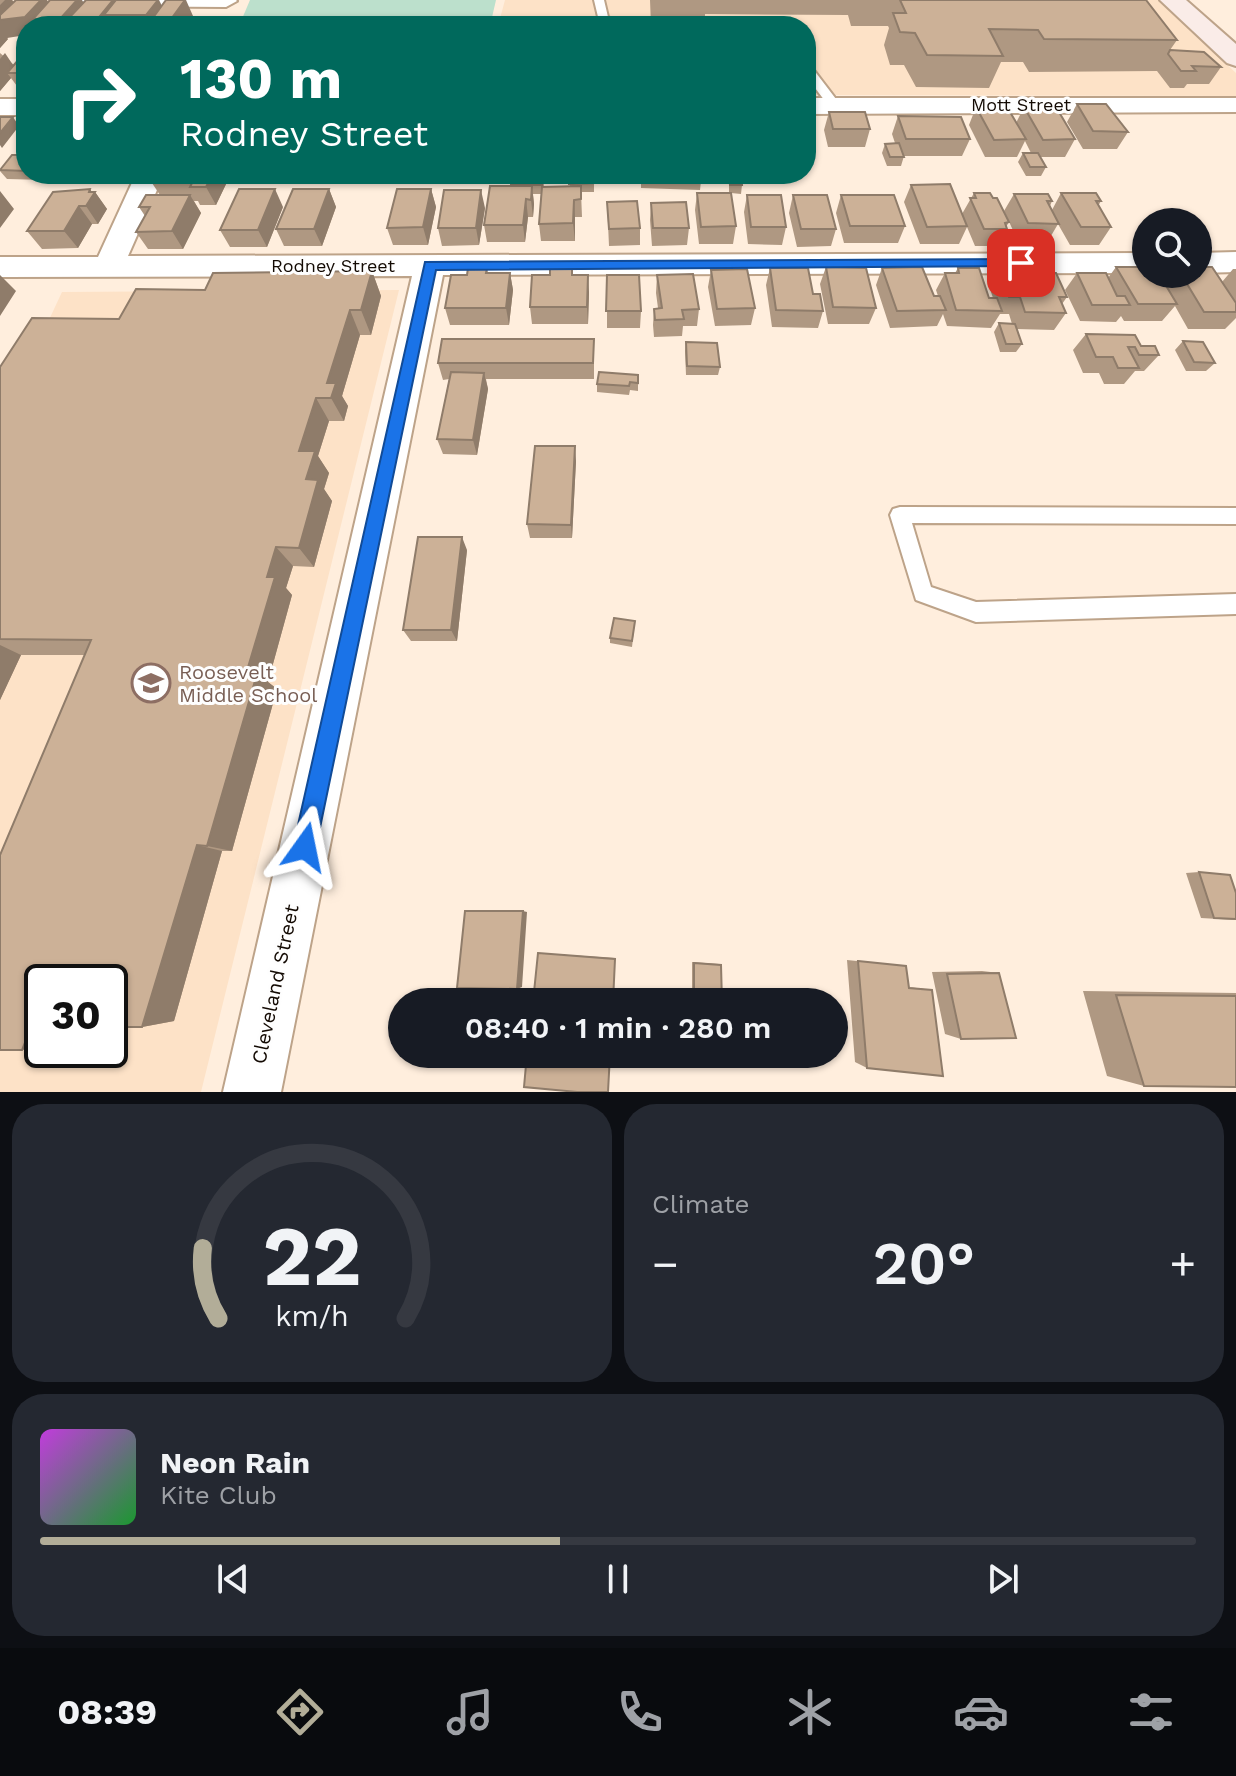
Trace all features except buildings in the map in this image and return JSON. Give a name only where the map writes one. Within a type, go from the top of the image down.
[{"type":"main road","points":[[1172,0],[1236,58]]},
{"type":"street","points":[[83,0],[226,0]]},
{"type":"street","name":"Mott Street","points":[[816,106],[1236,105]]},
{"type":"street","points":[[109,266],[146,184]]},
{"type":"street","points":[[1212,263],[1236,262]]},
{"type":"street","name":"Rodney Street","points":[[0,267],[1132,263]]},
{"type":"street","name":"Cleveland Street","points":[[252,1092],[430,265]]},
{"type":"lane","points":[[816,81],[835,106]]},
{"type":"lane","points":[[1236,516],[900,515],[923,593],[976,612],[1236,604]]},
{"type":"shaded area","points":[[505,0],[1158,0],[1236,73],[1236,96],[816,95],[816,16],[501,16]]},
{"type":"shaded area","name":"Roosevelt Middle School","points":[[399,290],[201,1092],[0,1092],[0,384],[19,384],[62,292]]},
{"type":"green space","points":[[250,0],[496,0],[492,16],[243,16]]},
{"type":"place","name":"Roosevelt Middle School","points":[[151,683]]},
{"type":"route","points":[[305,847],[430,265],[1021,263]]}]
